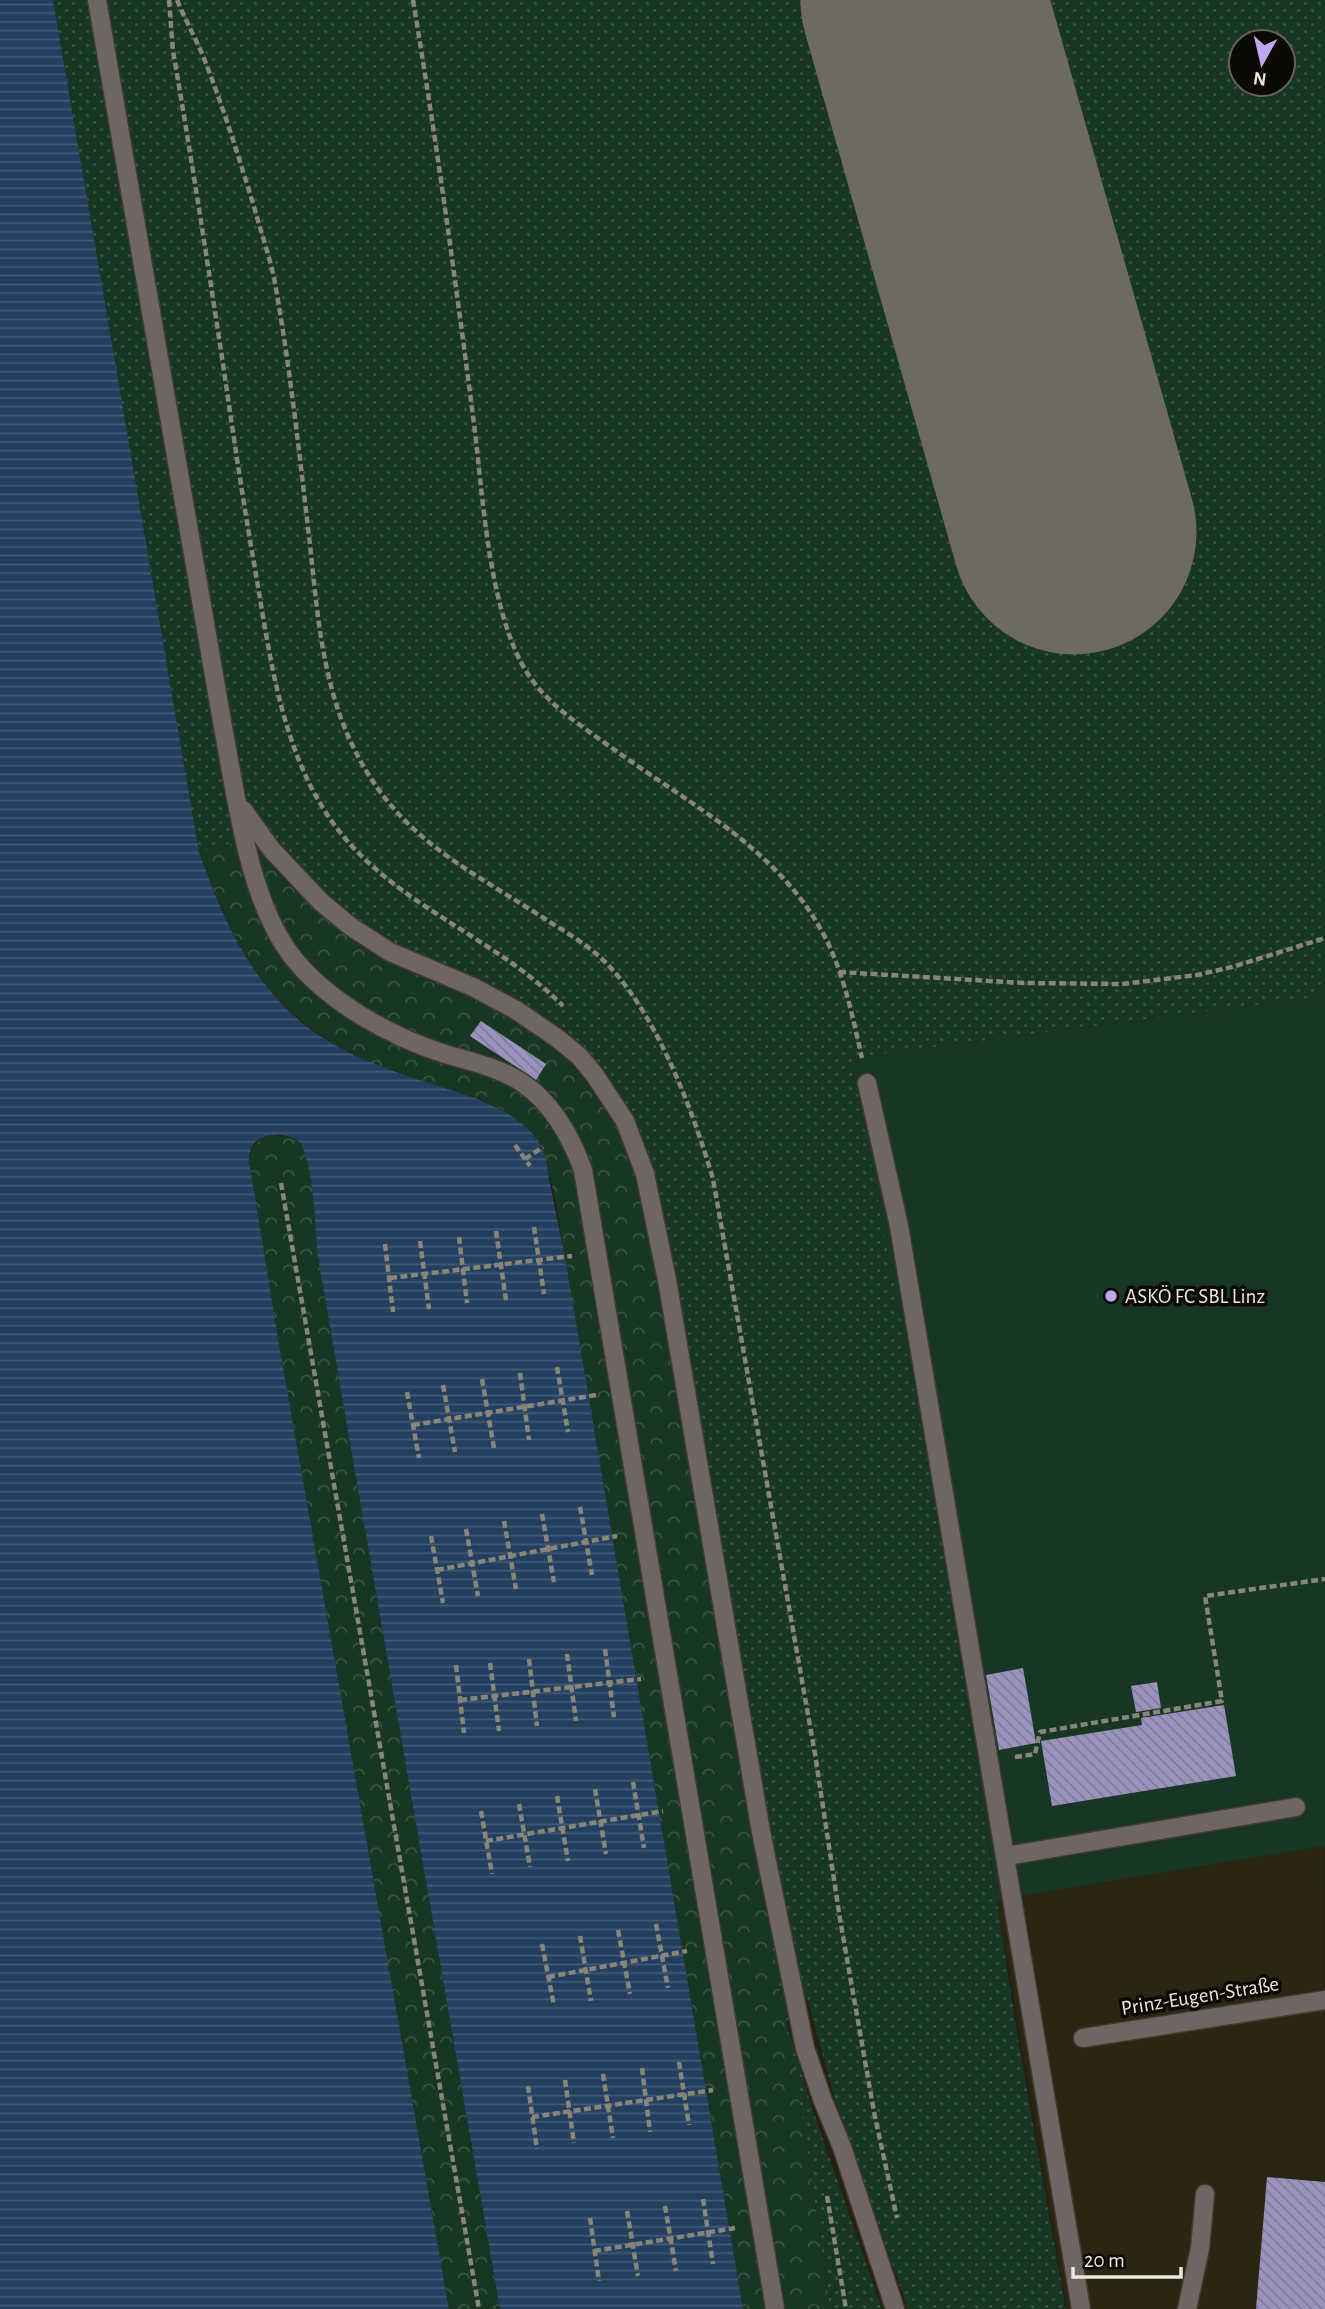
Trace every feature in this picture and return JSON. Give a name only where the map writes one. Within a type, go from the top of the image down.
[{"type":"lane","points":[[97,0],[219,707],[237,802],[265,905],[291,956],[352,1010],[390,1032],[443,1053],[509,1074],[525,1084],[551,1109],[573,1143],[587,1190],[775,2309]]},
{"type":"lane","points":[[237,802],[272,850],[321,902],[360,933],[390,952],[473,987],[516,1010],[557,1038],[579,1056],[594,1074],[625,1121],[645,1174],[667,1280],[761,1832],[805,2048],[822,2101],[842,2147],[895,2309]]},
{"type":"lane","points":[[867,1083],[900,1226],[1081,2309]]},
{"type":"lane","points":[[1006,1856],[1296,1807]]},
{"type":"lane","name":"Prinz-Eugen-Straße","points":[[1083,2038],[1325,2000]]},
{"type":"lane","points":[[1187,2309],[1200,2248],[1205,2194]]},
{"type":"path","points":[[169,0],[173,51],[268,645],[280,702],[307,779],[322,808],[368,863],[430,911],[483,942],[527,973],[571,1016]]},
{"type":"path","points":[[413,0],[455,276],[489,541],[511,643],[525,670],[547,697],[633,763],[724,824],[768,861],[802,900],[827,942],[838,972],[854,1023],[867,1083]]},
{"type":"path","points":[[838,972],[1024,984],[1122,984],[1197,975],[1325,938]]},
{"type":"path","points":[[525,1159],[548,1143]]},
{"type":"path","points":[[515,1145],[530,1166]]},
{"type":"path","points":[[281,1183],[479,2309]]},
{"type":"path","points":[[534,1227],[544,1294]]},
{"type":"path","points":[[496,1231],[506,1300]]},
{"type":"path","points":[[459,1237],[467,1303]]},
{"type":"path","points":[[420,1241],[429,1309]]},
{"type":"path","points":[[385,1244],[393,1312]]},
{"type":"path","points":[[390,1278],[576,1255]]},
{"type":"path","points":[[557,1367],[568,1432]]},
{"type":"path","points":[[520,1373],[529,1440]]},
{"type":"path","points":[[482,1380],[494,1448]]},
{"type":"path","points":[[443,1385],[455,1452]]},
{"type":"path","points":[[407,1392],[419,1458]]},
{"type":"path","points":[[413,1425],[597,1395]]},
{"type":"path","points":[[580,1507],[592,1575]]},
{"type":"path","points":[[542,1514],[554,1582]]},
{"type":"path","points":[[504,1521],[516,1589]]},
{"type":"path","points":[[466,1529],[478,1596]]},
{"type":"path","points":[[431,1536],[443,1603]]},
{"type":"path","points":[[437,1570],[618,1536]]},
{"type":"path","points":[[990,1762],[1035,1754],[1040,1732],[1222,1701],[1205,1596],[1325,1579]]},
{"type":"path","points":[[605,1649],[614,1717]]},
{"type":"path","points":[[567,1654],[576,1721]]},
{"type":"path","points":[[529,1659],[537,1726]]},
{"type":"path","points":[[491,1663],[499,1731]]},
{"type":"path","points":[[456,1665],[464,1733]]},
{"type":"path","points":[[460,1700],[641,1679]]},
{"type":"path","points":[[633,1782],[644,1848]]},
{"type":"path","points":[[595,1790],[606,1854]]},
{"type":"path","points":[[557,1796],[568,1861]]},
{"type":"path","points":[[519,1804],[530,1867]]},
{"type":"path","points":[[486,1841],[667,1810]]},
{"type":"path","points":[[481,1811],[492,1874]]},
{"type":"path","points":[[656,1924],[667,1987]]},
{"type":"path","points":[[618,1930],[629,1994]]},
{"type":"path","points":[[580,1936],[591,2001]]},
{"type":"path","points":[[542,1944],[554,2006]]},
{"type":"path","points":[[548,1977],[691,1951]]},
{"type":"path","points":[[679,2062],[689,2125]]},
{"type":"path","points":[[642,2068],[650,2132]]},
{"type":"path","points":[[603,2074],[613,2138]]},
{"type":"path","points":[[565,2080],[574,2143]]},
{"type":"path","points":[[528,2086],[537,2148]]},
{"type":"path","points":[[532,2117],[714,2090]]},
{"type":"path","points":[[703,2199],[713,2264]]},
{"type":"path","points":[[665,2206],[676,2271]]},
{"type":"path","points":[[627,2211],[638,2276]]},
{"type":"path","points":[[590,2218],[599,2281]]},
{"type":"path","points":[[594,2250],[739,2227]]},
{"type":"shaded area","points":[[1324,1846],[1325,2309],[1067,2309],[997,1900]]},
{"type":"green space","points":[[53,0],[1325,0],[1325,996],[852,1058],[941,1533],[1019,2046],[1066,2309],[908,2309],[834,2097],[807,1997],[786,2022],[811,2105],[882,2309],[830,2309],[807,2146],[638,1190],[629,1159],[607,1110],[594,1091],[558,1055],[492,1011],[449,989],[404,972],[361,946],[302,896],[254,838],[199,852]]},
{"type":"green space","points":[[254,838],[291,887],[352,939],[407,974],[447,988],[491,1009],[555,1052],[574,1069],[606,1107],[623,1140],[635,1175],[651,1248],[807,2146],[830,2309],[743,2309],[557,1208],[544,1159],[528,1131],[494,1105],[378,1065],[339,1046],[306,1025],[279,999],[255,970],[235,936],[216,897],[199,852]]},
{"type":"green space","name":"ASKÖ FC SBL Linz","points":[[1325,996],[1325,1849],[1324,1846],[997,1900],[941,1533],[851,1058]]},
{"type":"green space","points":[[273,1135],[300,1143],[308,1164],[314,1197],[318,1258],[500,2309],[449,2309],[249,1160],[256,1143]]},
{"type":"water","points":[[0,0],[53,0],[199,852],[228,924],[268,989],[316,1033],[340,1048],[378,1065],[499,1109],[531,1132],[544,1152],[565,1257],[743,2309],[500,2309],[318,1258],[307,1161],[298,1141],[288,1136],[275,1135],[257,1141],[251,1148],[249,1160],[449,2309],[0,2309]]},
{"type":"building","points":[[481,1021],[546,1064],[536,1080],[470,1036]]},
{"type":"building","points":[[1023,1668],[1036,1743],[999,1750],[986,1675]]},
{"type":"building","points":[[1157,1682],[1161,1708],[1136,1712],[1131,1686]]},
{"type":"building","points":[[1224,1705],[1236,1776],[1052,1806],[1041,1741],[1142,1725],[1141,1718]]},
{"type":"building","points":[[1267,2177],[1325,2182],[1325,2309],[1256,2309]]},
{"type":"runway","points":[[923,0],[1074,532]]},
{"type":"place","name":"ASKÖ FC SBL Linz","points":[[1111,1296]]}]
